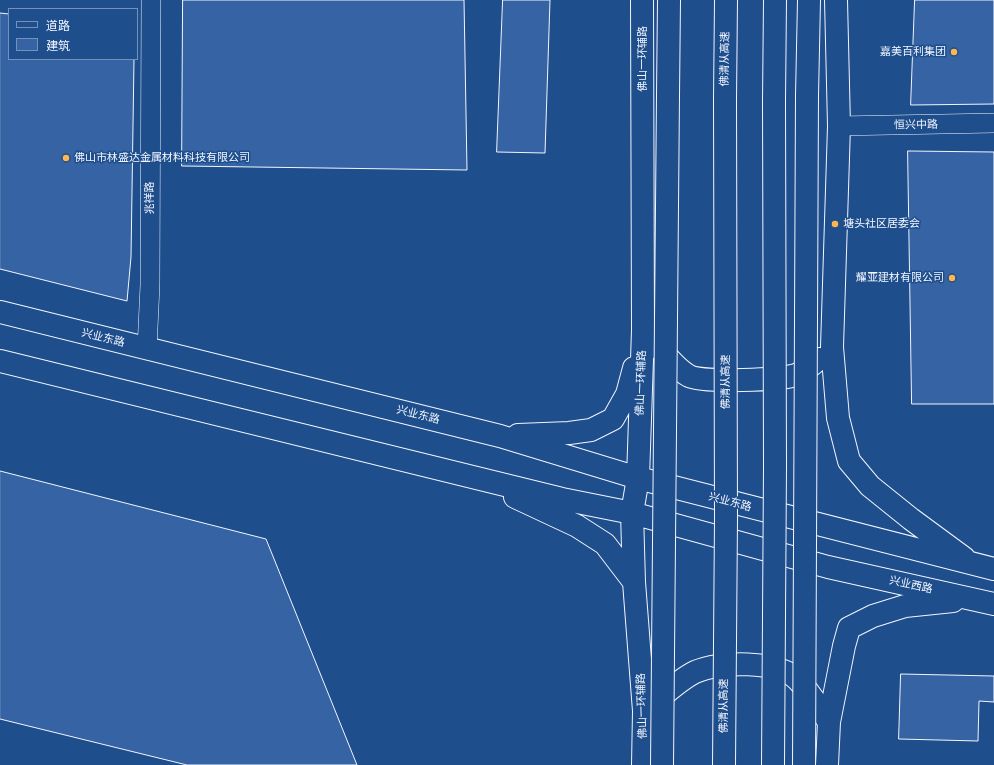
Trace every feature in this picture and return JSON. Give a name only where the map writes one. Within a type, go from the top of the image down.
[{"type":"main road","name":"佛山一环辅路","points":[[642,0],[643,330],[638,478],[632,513],[634,582],[644,711],[643,765]]},
{"type":"main road","name":"佛山一环辅路","points":[[662,765],[669,0]]},
{"type":"main road","name":"佛清从高速","points":[[724,765],[726,496],[726,0]]},
{"type":"main road","points":[[773,765],[775,474],[775,0]]},
{"type":"main road","points":[[804,765],[807,96],[809,0]]},
{"type":"main road","points":[[836,0],[839,126],[832,347],[838,418],[849,461],[870,486],[911,519],[973,564],[994,569]]},
{"type":"main road","name":"兴业东路","points":[[0,312],[500,436],[638,478],[973,564]]},
{"type":"main road","points":[[643,330],[681,371],[691,377],[704,379],[764,380],[784,378],[807,370],[832,347]]},
{"type":"main road","points":[[500,436],[569,433],[591,430],[614,419],[627,394],[643,330]]},
{"type":"main road","points":[[0,360],[562,499],[632,513]]},
{"type":"main road","points":[[468,475],[577,526],[605,544],[634,582]]},
{"type":"main road","name":"兴业西路","points":[[632,513],[828,567],[984,602]]},
{"type":"main road","points":[[827,765],[829,722],[849,628],[872,616],[905,606],[984,602]]},
{"type":"main road","points":[[644,711],[687,676],[697,671],[727,665],[759,664],[777,668],[789,673],[798,680],[829,722]]},
{"type":"street","name":"兆祥路","points":[[147,349],[150,285],[151,0]]},
{"type":"street","name":"恒兴中路","points":[[839,126],[994,123]]},
{"type":"building","points":[[183,0],[464,0],[467,170],[182,166]]},
{"type":"building","points":[[503,0],[550,0],[545,153],[497,152]]},
{"type":"building","name":"嘉美百利集团","points":[[915,0],[994,0],[994,104],[911,105]]},
{"type":"building","name":"佛山市林盛达金属材料科技有限公司","points":[[0,13],[8,14],[8,60],[134,60],[131,257],[127,301],[0,269]]},
{"type":"building","name":"耀亚建材有限公司","points":[[908,151],[994,152],[994,404],[912,404]]},
{"type":"building","points":[[0,471],[266,539],[357,765],[187,765],[0,719]]},
{"type":"building","points":[[901,674],[994,676],[994,702],[979,701],[978,741],[899,739]]},
{"type":"place","name":"嘉美百利集团","points":[[954,52]]},
{"type":"place","name":"佛山市林盛达金属材料科技有限公司","points":[[66,158]]},
{"type":"place","name":"塘头社区居委会","points":[[835,224]]},
{"type":"place","name":"耀亚建材有限公司","points":[[952,278]]}]
